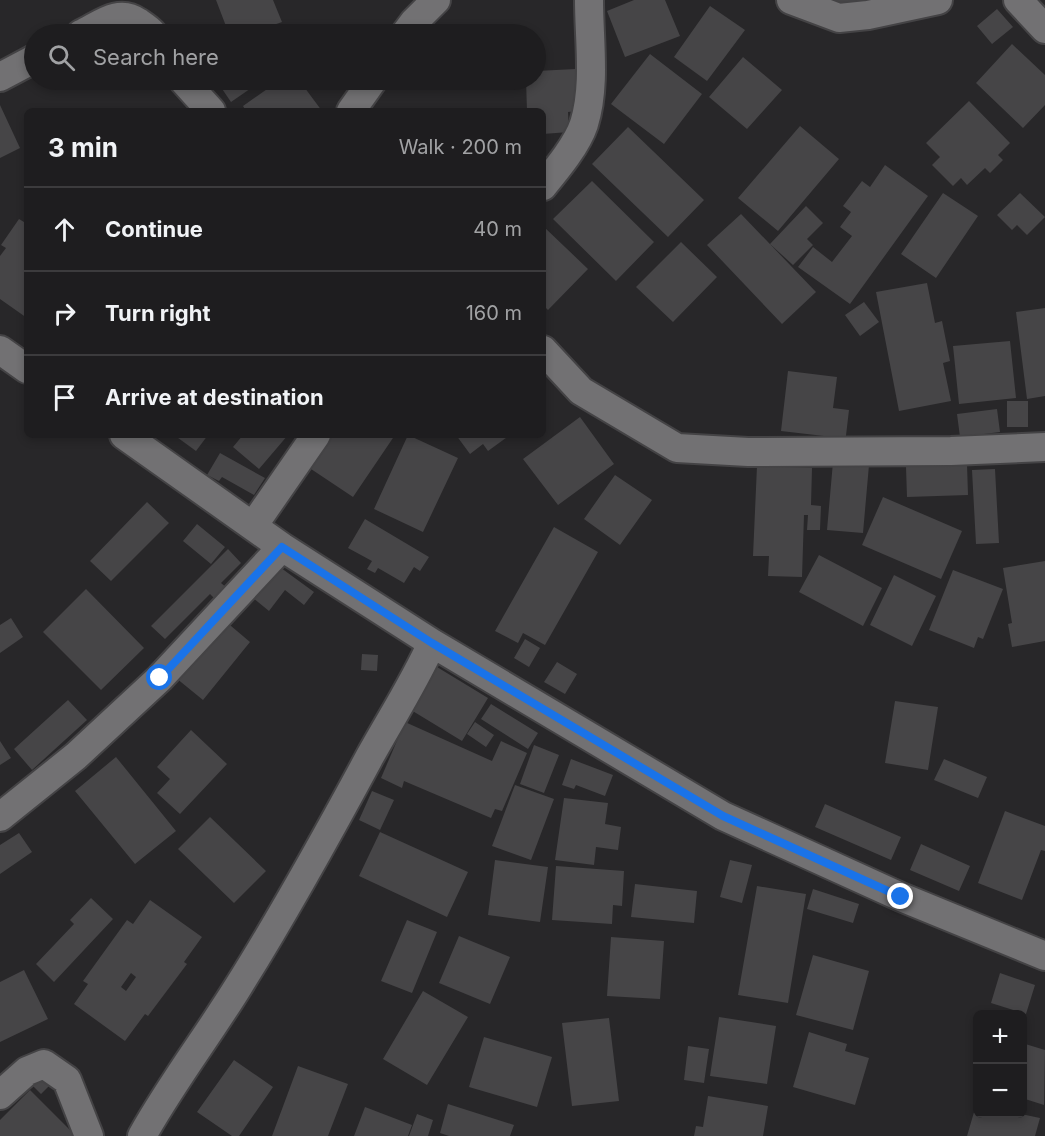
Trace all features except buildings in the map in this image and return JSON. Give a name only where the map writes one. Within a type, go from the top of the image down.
[{"type":"street","points":[[412,24],[436,0]]},
{"type":"street","points":[[546,183],[562,164],[584,126],[591,90],[589,0]]},
{"type":"street","points":[[791,0],[840,18],[868,15],[938,0]]},
{"type":"street","points":[[1018,0],[1044,21]]},
{"type":"street","points":[[101,24],[115,17],[130,17],[141,24]]},
{"type":"street","points":[[0,77],[24,64]]},
{"type":"street","points":[[192,90],[208,108]]},
{"type":"street","points":[[353,108],[366,90]]},
{"type":"street","points":[[0,350],[24,367]]},
{"type":"street","points":[[546,353],[581,391],[677,448],[759,452],[1045,447]]},
{"type":"street","points":[[128,438],[282,547],[432,643],[723,816],[901,897],[1045,956]]},
{"type":"street","points":[[253,526],[314,438]]},
{"type":"street","points":[[0,816],[76,756],[160,678],[282,547]]},
{"type":"street","points":[[142,1136],[159,1106],[238,987],[307,872],[416,679],[432,643]]},
{"type":"street","points":[[0,1095],[27,1071],[44,1064],[67,1080],[89,1136]]},
{"type":"route","points":[[160,678],[282,547],[432,643],[723,816],[901,897]]}]
